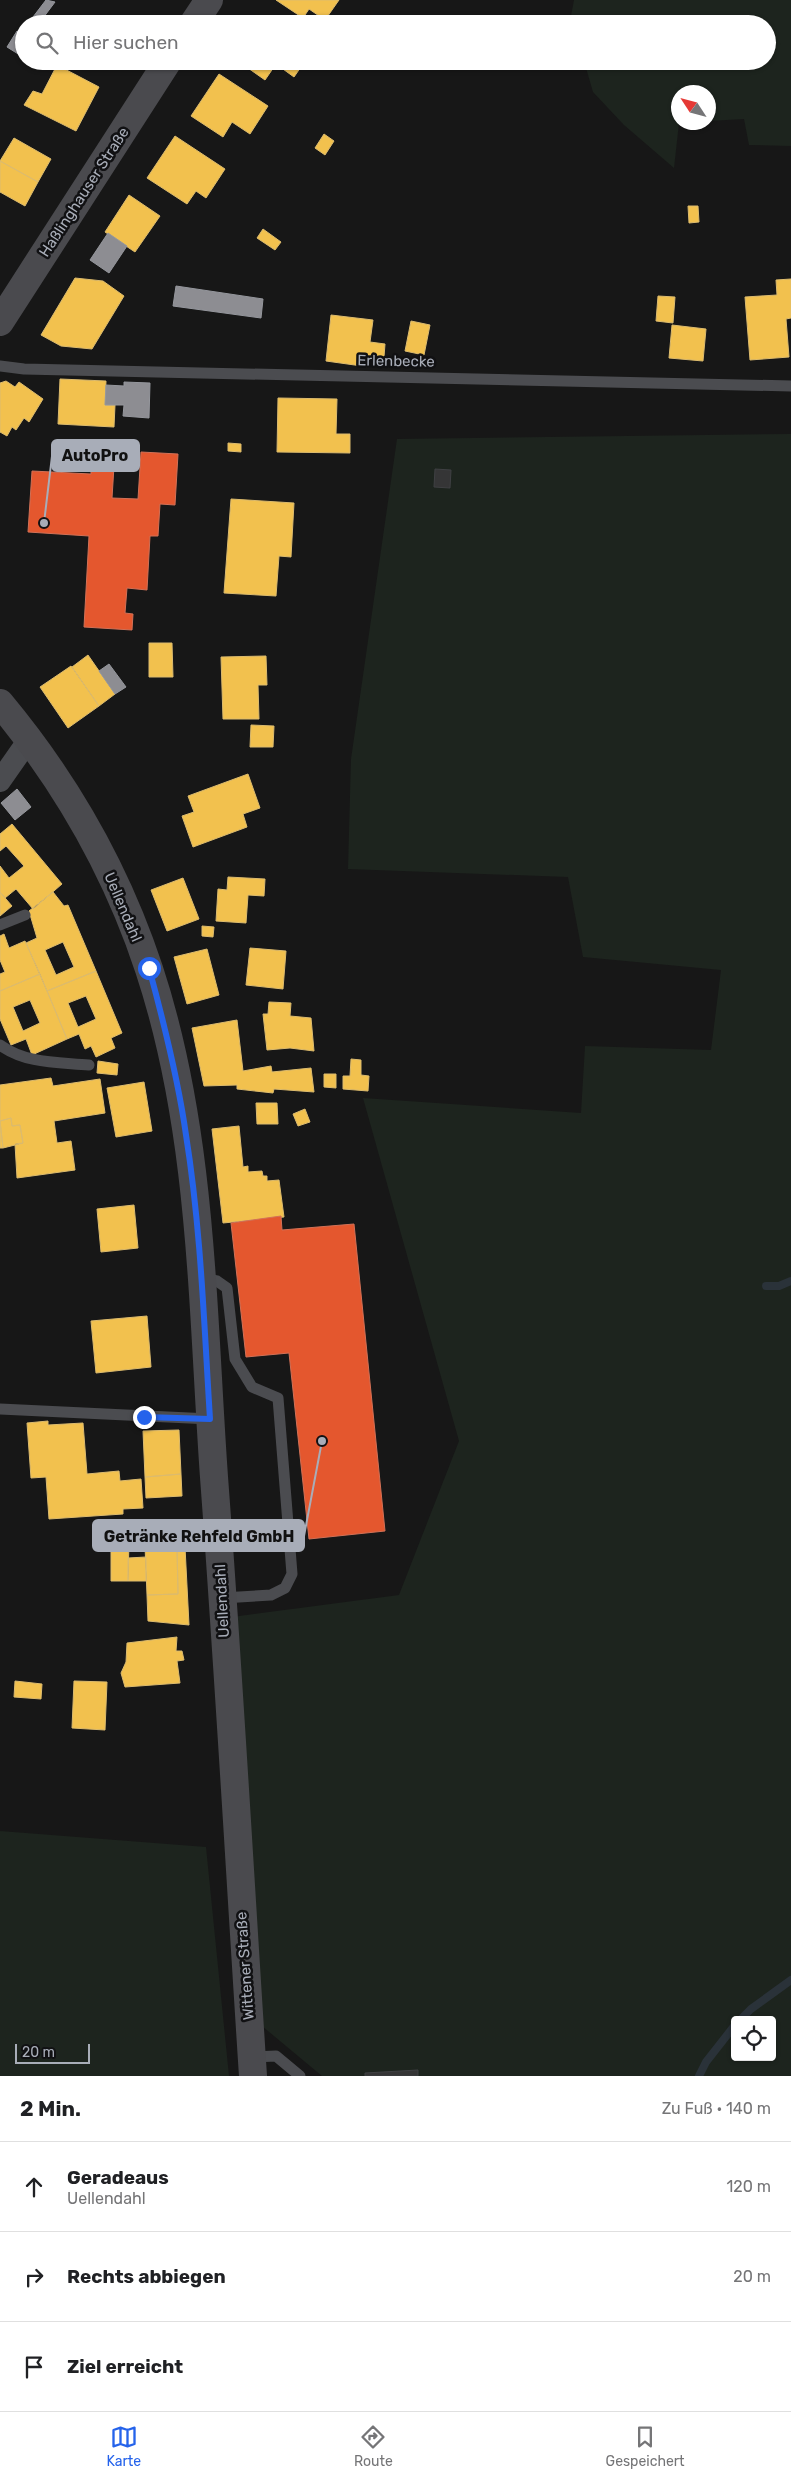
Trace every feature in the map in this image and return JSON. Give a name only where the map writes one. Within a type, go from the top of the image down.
[{"type":"main road","points":[[199,15],[208,0]]},
{"type":"main road","name":"Haßlinghauser Straße","points":[[0,322],[162,70]]},
{"type":"main road","name":"Uellendahl","points":[[0,703],[30,738],[61,784],[89,831],[122,902],[149,968],[171,1048],[187,1136],[202,1278],[238,1855]]},
{"type":"main road","name":"Wittener Straße","points":[[238,1855],[252,2066]]},
{"type":"street","points":[[0,781],[30,738]]},
{"type":"lane","name":"Erlenbecke","points":[[0,366],[24,369],[791,386]]},
{"type":"lane","points":[[0,925],[24,916]]},
{"type":"lane","points":[[0,1045],[16,1055],[33,1060],[89,1065]]},
{"type":"lane","points":[[202,1278],[217,1281],[227,1288],[235,1359],[252,1387],[278,1398],[292,1574],[285,1588],[271,1595],[222,1598]]},
{"type":"lane","points":[[0,1409],[210,1419]]},
{"type":"lane","points":[[252,2066],[276,2056],[300,2076]]},
{"type":"shaded area","points":[[574,0],[791,0],[791,146],[749,145],[744,119],[716,121],[716,85],[671,85],[671,130],[678,130],[674,168],[624,125],[593,92],[587,70],[776,70],[776,15],[571,15]]},
{"type":"shaded area","points":[[791,434],[791,2076],[322,2076],[262,2026],[232,1617],[399,1595],[459,1441],[363,1098],[581,1113],[585,1046],[711,1050],[721,970],[583,957],[568,877],[348,869],[351,759],[397,439]]},
{"type":"shaded area","points":[[0,1831],[206,1847],[229,2076],[0,2076]]},
{"type":"building: Wohnen","points":[[276,0],[339,0],[328,15],[318,15],[309,9],[305,15],[298,15]]},
{"type":"building: Wohnen","points":[[54,70],[67,70],[99,87],[76,131],[24,105],[33,91],[42,94]]},
{"type":"building: Wohnen","points":[[251,70],[272,70],[265,80]]},
{"type":"building: Wohnen","points":[[284,70],[299,70],[294,77]]},
{"type":"building: Wohnen","points":[[219,74],[268,106],[250,134],[232,122],[223,137],[191,116]]},
{"type":"building: Wohnen","points":[[324,134],[334,141],[325,155],[315,148]]},
{"type":"building: Wohnen","points":[[175,136],[225,169],[206,198],[196,191],[187,204],[147,178]]},
{"type":"building: Wohnen","points":[[14,138],[51,159],[38,182],[0,161]]},
{"type":"building: Wohnen","points":[[0,161],[38,182],[25,206],[0,192]]},
{"type":"building: Wohnen","points":[[129,195],[160,216],[135,252],[105,232]]},
{"type":"building: Wohnen","points":[[688,206],[698,206],[699,222],[689,223]]},
{"type":"building: Wohnen","points":[[263,229],[281,242],[275,250],[257,238]]},
{"type":"building: Wohnen","points":[[75,278],[103,281],[124,296],[92,349],[61,346],[41,335]]},
{"type":"building: Wohnen","points":[[791,279],[791,318],[786,319],[789,357],[750,360],[745,297],[777,295],[776,280]]},
{"type":"building: Wohnen","points":[[658,296],[675,297],[673,323],[656,321]]},
{"type":"building: Wohnen","points":[[331,315],[373,320],[370,342],[385,344],[384,357],[370,355],[369,367],[326,361]]},
{"type":"building: Wohnen","points":[[411,321],[430,325],[424,355],[405,351]]},
{"type":"building: Wohnen","points":[[672,325],[706,329],[703,361],[669,358]]},
{"type":"building: Wohnen","points":[[60,379],[106,381],[105,405],[115,405],[114,427],[58,424]]},
{"type":"building: Wohnen","points":[[6,381],[15,387],[19,382],[43,399],[29,422],[24,418],[16,430],[12,427],[7,436],[0,432],[0,383]]},
{"type":"building: Wohnen","points":[[278,398],[337,399],[336,434],[350,434],[350,453],[277,452]]},
{"type":"building: Wohnen","points":[[228,443],[241,444],[241,452],[228,451]]},
{"type":"building: Wohnen","points":[[231,499],[294,503],[291,557],[279,556],[276,596],[224,593]]},
{"type":"building: Wohnen","points":[[149,643],[172,643],[173,677],[149,677]]},
{"type":"building: Wohnen","points":[[88,655],[115,694],[99,706],[72,667]]},
{"type":"building: Wohnen","points":[[266,656],[267,685],[258,685],[259,719],[223,719],[221,657]]},
{"type":"building: Wohnen","points":[[71,666],[99,706],[68,728],[40,687]]},
{"type":"building: Wohnen","points":[[251,725],[274,726],[273,747],[250,747]]},
{"type":"building: Wohnen","points":[[248,774],[260,808],[243,814],[247,827],[193,847],[182,816],[194,812],[188,796]]},
{"type":"building: Wohnen","points":[[12,824],[62,884],[33,909],[16,889],[5,898],[0,892],[0,866],[9,878],[24,866],[6,846],[0,851],[0,834]]},
{"type":"building: Wohnen","points":[[228,877],[265,879],[264,896],[248,895],[246,923],[216,921],[218,889],[227,890]]},
{"type":"building: Wohnen","points":[[183,878],[199,919],[167,931],[151,890]]},
{"type":"building: Wohnen","points":[[0,892],[12,906],[0,916]]},
{"type":"building: Wohnen","points":[[53,892],[64,906],[68,905],[96,971],[47,991],[26,943],[37,938],[29,911]],"holes":[[[63,942],[74,967],[56,975],[45,950]]]},
{"type":"building: Wohnen","points":[[202,926],[214,927],[213,937],[202,936]]},
{"type":"building: Wohnen","points":[[4,934],[9,948],[25,941],[40,974],[0,991],[0,974],[5,972],[0,960],[0,936]]},
{"type":"building: Wohnen","points":[[250,948],[286,951],[283,989],[246,985]]},
{"type":"building: Wohnen","points":[[207,949],[219,995],[187,1004],[174,957]]},
{"type":"building: Wohnen","points":[[96,971],[122,1033],[111,1038],[115,1048],[96,1057],[91,1046],[85,1049],[79,1034],[67,1039],[47,991]],"holes":[[[86,996],[96,1019],[78,1027],[68,1003]]]},
{"type":"building: Wohnen","points":[[40,974],[67,1039],[32,1055],[26,1039],[11,1045],[0,1019],[0,991]],"holes":[[[30,1000],[40,1023],[23,1031],[13,1007]]]},
{"type":"building: Wohnen","points":[[269,1002],[291,1003],[290,1016],[311,1018],[314,1051],[290,1048],[267,1050],[263,1014],[268,1014]]},
{"type":"building: Wohnen","points":[[237,1020],[243,1071],[271,1066],[272,1072],[311,1068],[314,1092],[274,1089],[273,1093],[237,1089],[237,1085],[204,1086],[192,1028]]},
{"type":"building: Wohnen","points":[[351,1059],[361,1060],[361,1075],[369,1076],[368,1091],[343,1089],[343,1076],[350,1076]]},
{"type":"building: Wohnen","points":[[98,1061],[118,1064],[117,1075],[97,1073]]},
{"type":"building: Wohnen","points":[[324,1074],[336,1074],[336,1088],[324,1087]]},
{"type":"building: Wohnen","points":[[51,1078],[53,1086],[100,1079],[105,1113],[54,1121],[57,1143],[71,1141],[75,1170],[17,1178],[15,1144],[23,1143],[20,1125],[12,1126],[11,1118],[0,1121],[0,1085]]},
{"type":"building: Wohnen","points":[[144,1082],[152,1131],[116,1137],[107,1088]]},
{"type":"building: Wohnen","points":[[256,1103],[277,1103],[278,1124],[257,1124]]},
{"type":"building: Wohnen","points":[[305,1109],[310,1122],[298,1126],[293,1114]]},
{"type":"building: Wohnen","points":[[11,1118],[12,1126],[20,1125],[23,1143],[3,1148],[0,1121]]},
{"type":"building: Wohnen","points":[[0,1121],[3,1148],[0,1148]]},
{"type":"building: Wohnen","points":[[239,1126],[243,1167],[248,1166],[248,1172],[262,1171],[263,1176],[267,1176],[267,1181],[279,1180],[284,1217],[223,1223],[212,1129]]},
{"type":"building: Wohnen","points":[[134,1205],[138,1248],[101,1252],[97,1209]]},
{"type":"building: Wohnen","points":[[147,1316],[151,1367],[96,1373],[91,1321]]},
{"type":"building: Wohnen","points":[[48,1421],[48,1425],[83,1423],[87,1474],[119,1471],[120,1481],[141,1479],[143,1508],[123,1509],[123,1514],[49,1519],[46,1477],[31,1478],[27,1423]]},
{"type":"building: Wohnen","points":[[179,1430],[181,1474],[145,1477],[143,1431]]},
{"type":"building: Wohnen","points":[[181,1474],[182,1496],[146,1498],[145,1477]]},
{"type":"building: Wohnen","points":[[129,1541],[128,1581],[111,1581],[111,1542]]},
{"type":"building: Wohnen","points":[[145,1546],[177,1546],[178,1594],[147,1595]]},
{"type":"building: Wohnen","points":[[177,1546],[185,1547],[189,1625],[148,1621],[147,1595],[178,1594]]},
{"type":"building: Wohnen","points":[[146,1557],[146,1581],[128,1581],[128,1558]]},
{"type":"building: Wohnen","points":[[177,1637],[176,1651],[182,1651],[184,1660],[177,1661],[180,1683],[125,1687],[121,1673],[126,1662],[127,1643]]},
{"type":"building: Wohnen","points":[[15,1681],[42,1684],[41,1699],[14,1697]]},
{"type":"building: Wohnen","points":[[74,1681],[107,1682],[105,1730],[72,1728]]},
{"type":"building: Handel","points":[[141,452],[178,454],[175,505],[160,504],[158,536],[150,536],[147,590],[127,588],[125,613],[133,614],[132,630],[84,627],[89,536],[28,532],[32,471],[91,474],[91,465],[114,466],[112,498],[138,499]]},
{"type":"building: Handel","points":[[281,1216],[282,1230],[354,1224],[385,1531],[309,1539],[289,1353],[246,1357],[231,1223]]},
{"type":"building: Industrie","points":[[46,0],[55,2],[45,15],[35,15]]},
{"type":"building: Industrie","points":[[15,34],[15,52],[7,47]]},
{"type":"building: Industrie","points":[[108,233],[127,246],[109,273],[90,260]]},
{"type":"building: Industrie","points":[[176,286],[263,299],[261,318],[173,306]]},
{"type":"building: Industrie","points":[[124,382],[150,383],[149,418],[123,416],[124,405],[105,405],[106,385],[124,386]]},
{"type":"building: Industrie","points":[[109,664],[126,687],[115,694],[99,671]]},
{"type":"building: Industrie","points":[[17,789],[31,807],[15,820],[1,803]]},
{"type":"building: Sonstige","points":[[435,469],[451,470],[450,488],[434,487]]},
{"type":"building: Sonstige","points":[[418,2070],[418,2076],[365,2076],[365,2073]]},
{"type":"waterway","points":[[766,1286],[779,1286],[791,1281]]},
{"type":"waterway","points":[[744,2016],[791,1980]]},
{"type":"waterway","points":[[699,2076],[706,2062],[731,2030]]},
{"type":"place","name":"AutoPro","points":[[44,523]]},
{"type":"place","name":"Getränke Rehfeld GmbH","points":[[322,1441]]},
{"type":"route","points":[[144,1417],[210,1419],[202,1278],[187,1136],[171,1048],[149,968]]}]
